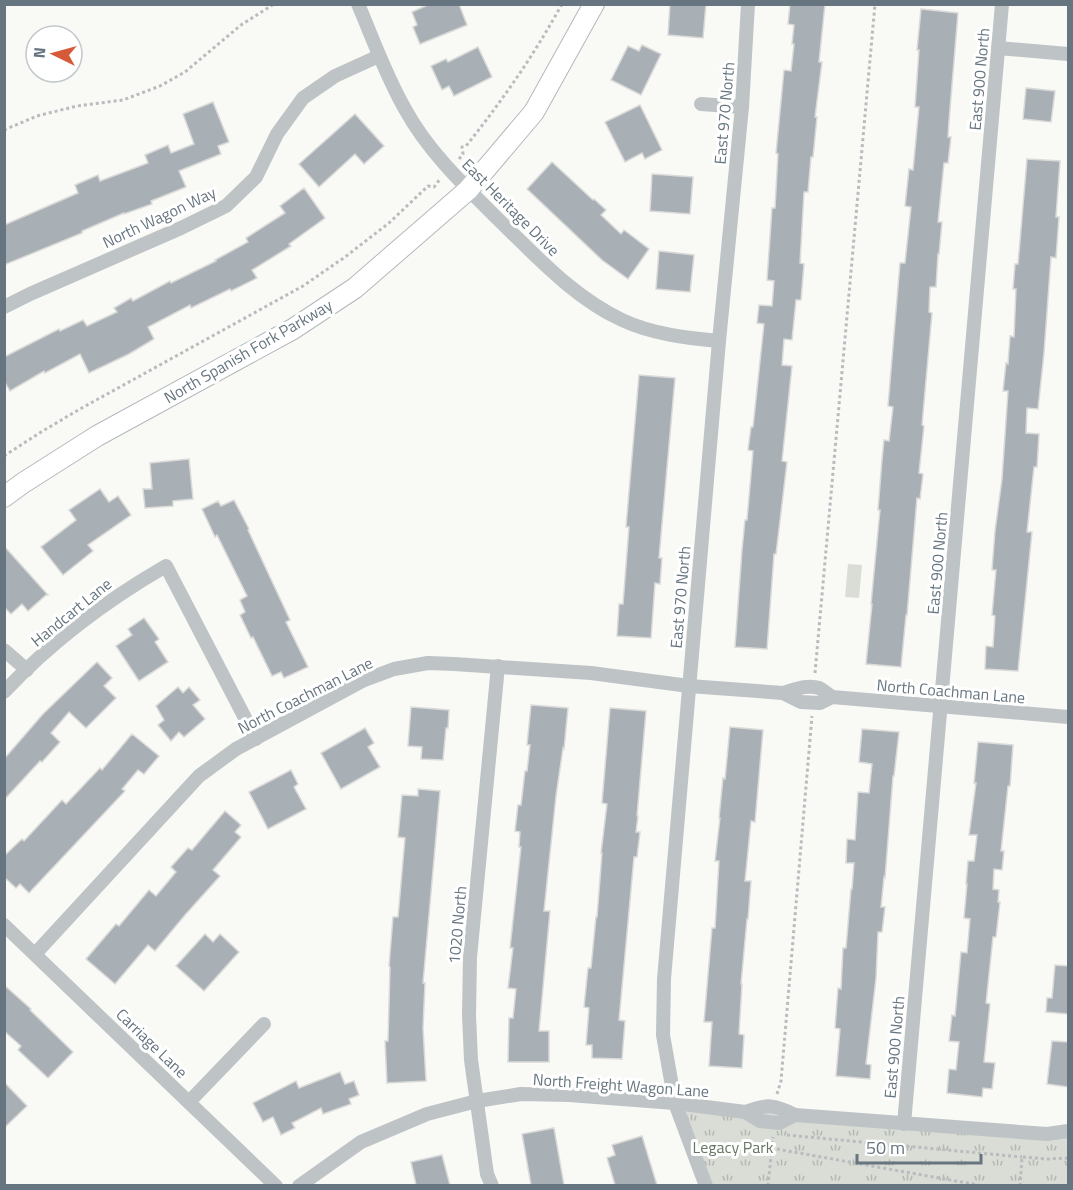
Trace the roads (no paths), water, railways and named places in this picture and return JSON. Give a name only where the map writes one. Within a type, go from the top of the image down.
[{"type":"street","name":"East Heritage Drive","points":[[358,4],[405,109],[420,132],[468,190],[561,280],[588,300],[622,320],[658,333],[689,339],[719,341]]},
{"type":"street","name":"North Spanish Fork Parkway","points":[[4,497],[97,436],[293,329],[355,288],[468,190],[534,112],[594,4]]},
{"type":"street","name":"East 970 North","points":[[706,1185],[675,1103],[663,1035],[664,979],[719,341],[742,107],[748,4]]},
{"type":"street","name":"East 900 North","points":[[904,1124],[1002,4]]},
{"type":"street","points":[[998,48],[1068,54]]},
{"type":"street","name":"North Wagon Way","points":[[4,307],[226,206],[256,177],[277,134],[303,98],[335,76],[380,56]]},
{"type":"street","points":[[701,104],[742,107]]},
{"type":"street","name":"Handcart Lane","points":[[4,692],[82,621],[127,588],[166,566],[256,738]]},
{"type":"street","points":[[4,650],[27,670]]},
{"type":"street","name":"North Coachman Lane","points":[[35,954],[199,777],[236,749],[362,681],[394,669],[428,663],[498,666],[591,673],[689,686],[783,693],[801,702],[820,703],[832,697],[1068,717]]},
{"type":"street","name":"1020 North","points":[[492,1185],[488,1174],[471,1060],[468,1015],[470,957],[498,666]]},
{"type":"street","name":"Carriage Lane","points":[[4,925],[276,1185]]},
{"type":"street","points":[[189,1102],[264,1024]]},
{"type":"street","name":"North Freight Wagon Lane","points":[[299,1185],[361,1142],[427,1114],[477,1101],[521,1094],[569,1095],[675,1103],[745,1112],[760,1121],[779,1123],[795,1115],[1047,1134],[1068,1131]]},
{"type":"park label","name":"Legacy Park","points":[[733,1147]]}]
